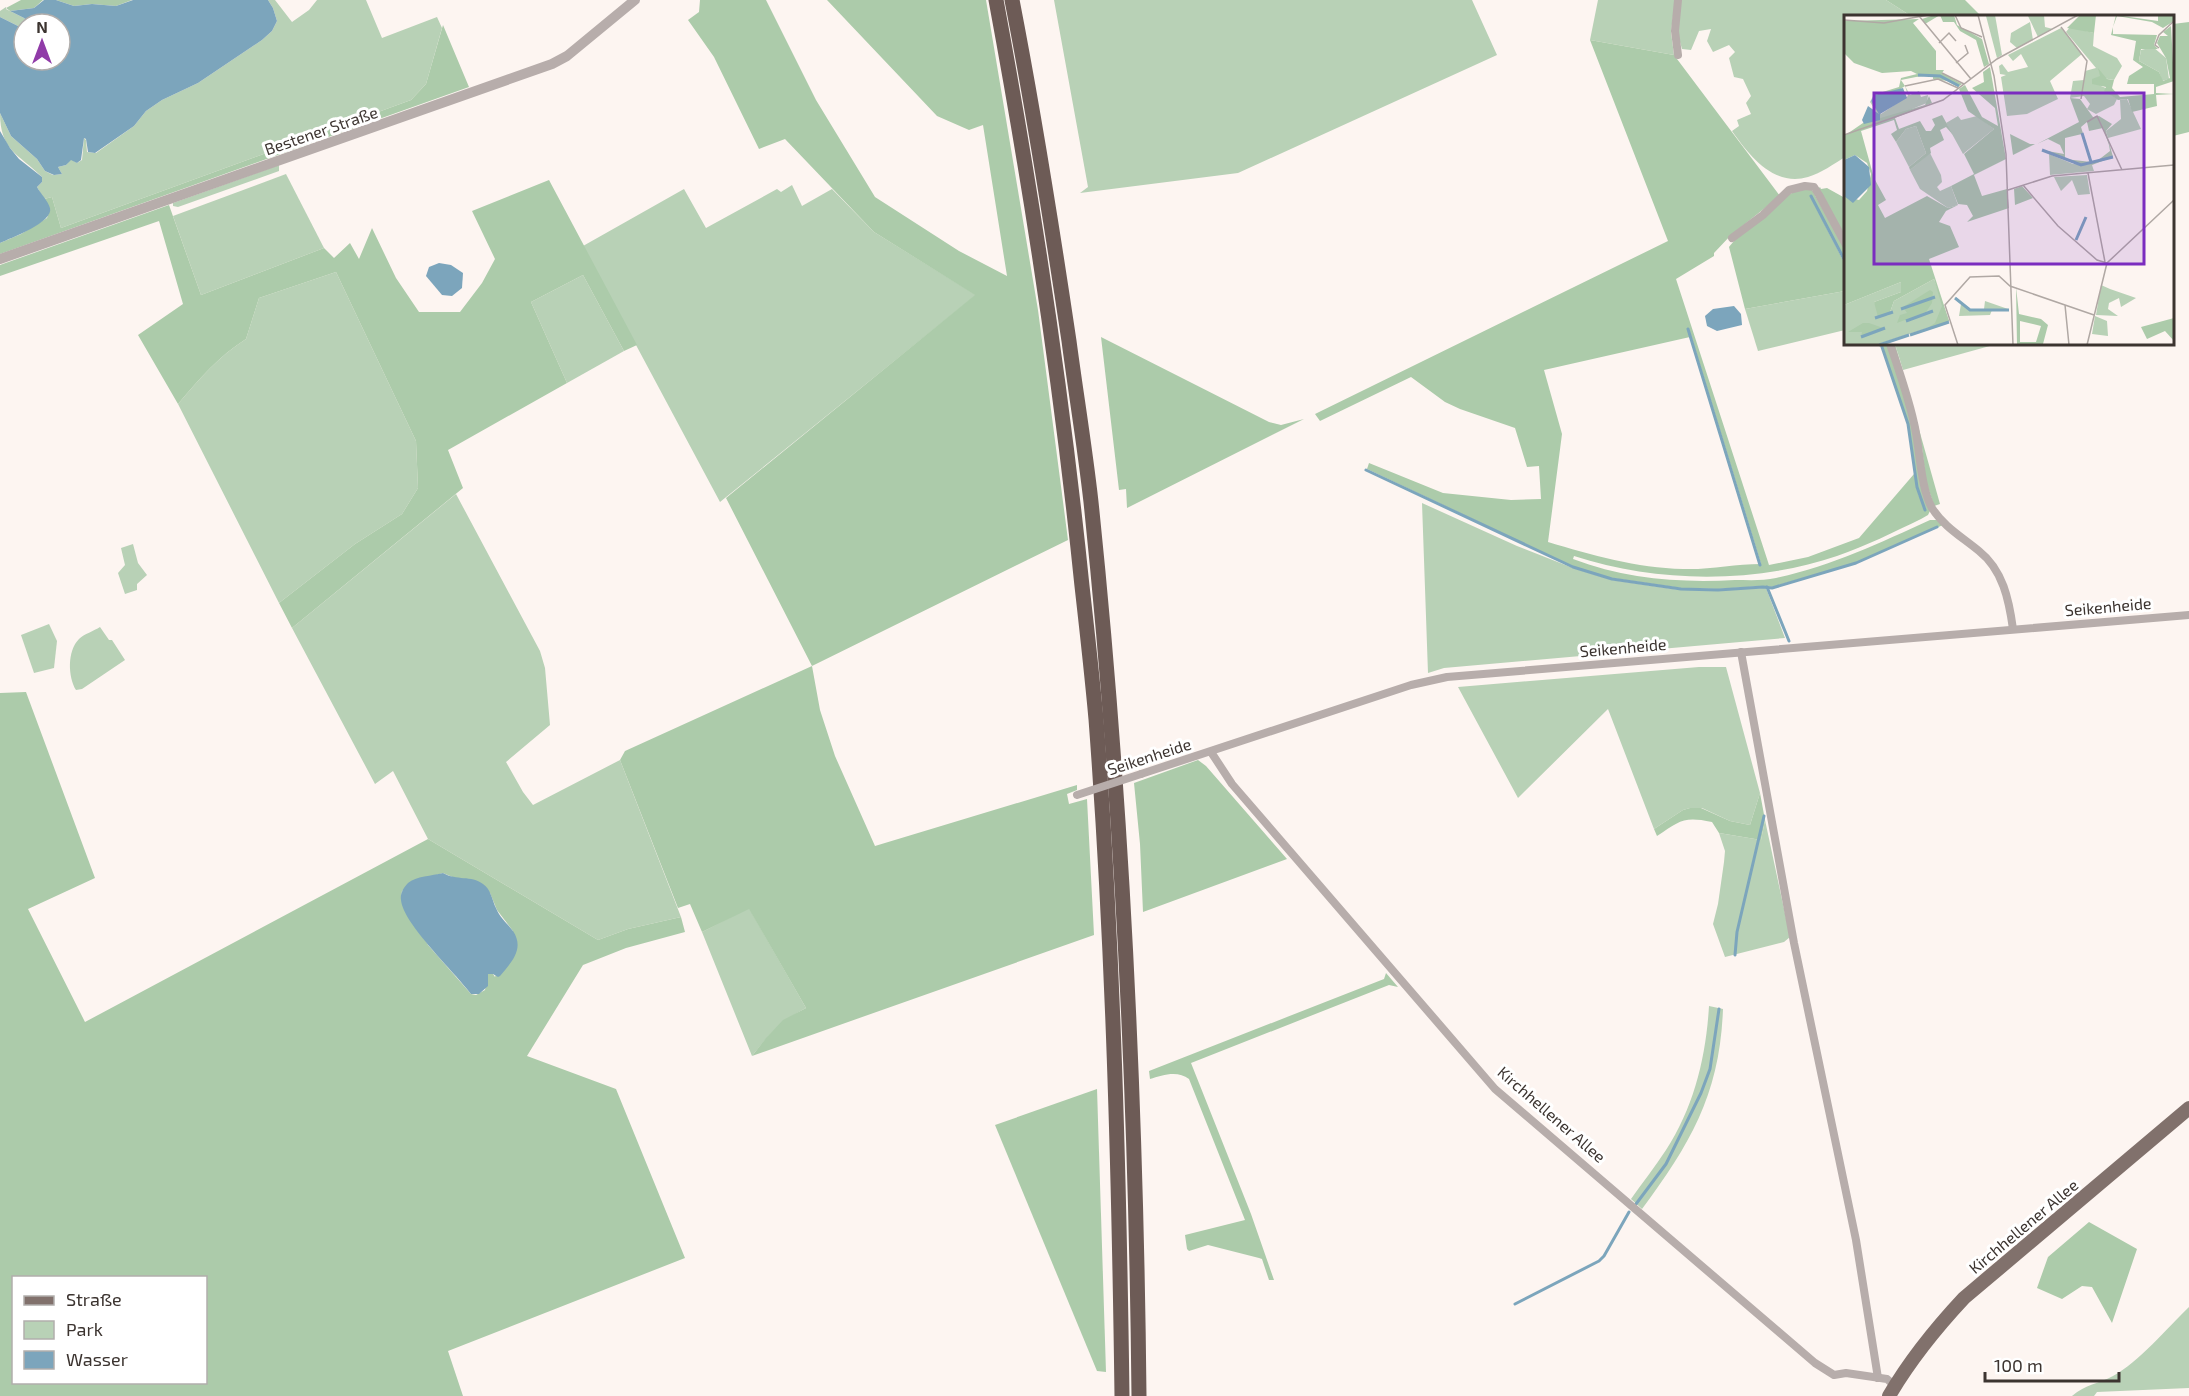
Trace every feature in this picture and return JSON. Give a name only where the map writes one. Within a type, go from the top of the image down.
[{"type":"highway","points":[[996,0],[1040,248],[1075,514],[1096,717],[1110,932],[1120,1216],[1122,1396]]},
{"type":"highway","points":[[1012,0],[1038,140],[1073,372],[1090,498],[1112,714],[1126,932],[1137,1215],[1139,1396]]},
{"type":"main road","name":"Kirchhellener Allee","points":[[1892,1391],[1929,1337],[1964,1298],[2189,1108]]},
{"type":"street","name":"Bestener Straße","points":[[0,259],[552,64],[567,56],[635,0]]},
{"type":"street","points":[[1678,0],[1675,31],[1678,55]]},
{"type":"street","points":[[1732,238],[1763,215],[1789,190],[1805,186],[1814,188],[1844,243]]},
{"type":"street","points":[[1890,345],[1914,423],[1926,493],[1932,507],[1945,524],[1980,552],[1992,565],[2005,591],[2013,629]]},
{"type":"street","name":"Seikenheide","points":[[1077,795],[1425,681],[1447,677],[2189,615]]},
{"type":"street","points":[[1741,652],[1794,943],[1856,1240],[1878,1378]]},
{"type":"street","name":"Kirchhellener Allee","points":[[1211,752],[1232,784],[1495,1089],[1815,1363],[1834,1375],[1846,1373],[1887,1379],[1892,1391]]},
{"type":"green space","points":[[21,0],[43,0],[34,8],[10,11],[6,8]]},
{"type":"green space","points":[[56,0],[132,0],[116,6],[92,4],[74,6]]},
{"type":"green space","points":[[268,0],[275,0],[292,22],[309,10],[317,0],[366,0],[382,38],[437,17],[442,28],[426,84],[411,100],[61,228],[52,197],[44,199],[37,187],[42,182],[42,177],[7,144],[3,136],[0,113],[11,136],[37,159],[45,171],[53,175],[62,174],[58,167],[66,165],[71,159],[77,163],[82,160],[84,138],[87,152],[96,153],[134,126],[146,111],[162,100],[198,83],[262,40],[272,31],[277,21]]},
{"type":"green space","points":[[700,0],[766,0],[816,100],[875,197],[959,251],[1007,276],[983,125],[969,130],[937,116],[827,0],[986,0],[1038,310],[1068,540],[812,666],[726,498],[975,295],[874,232],[785,139],[759,149],[714,57],[688,20],[699,12]]},
{"type":"green space","points":[[1054,0],[1472,0],[1497,55],[1238,173],[1080,193],[1088,187]]},
{"type":"green space","points":[[1598,0],[1675,0],[1671,32],[1674,55],[1590,40]]},
{"type":"green space","points":[[1681,0],[1886,0],[1909,15],[1844,15],[1844,158],[1818,173],[1795,179],[1773,173],[1763,167],[1732,131],[1739,126],[1737,120],[1751,114],[1746,103],[1751,96],[1743,79],[1734,77],[1729,58],[1735,52],[1729,45],[1713,52],[1707,41],[1711,29],[1699,31],[1691,50],[1682,49],[1678,35]]},
{"type":"green space","points":[[1886,0],[1965,0],[1980,15],[1909,15]]},
{"type":"green space","points":[[6,7],[12,12],[12,23],[0,17],[0,11]]},
{"type":"green space","points":[[2189,22],[2189,132],[2174,136],[2174,24]]},
{"type":"green space","points":[[443,25],[469,87],[0,254],[0,243],[21,234],[47,218],[50,209],[44,199],[52,197],[61,228],[411,100],[426,84]]},
{"type":"green space","points":[[1590,40],[1674,55],[1780,196],[1731,235],[1714,253],[1714,256],[1676,279],[1769,565],[1808,557],[1859,538],[1914,474],[1919,496],[1926,510],[1918,489],[1908,423],[1882,345],[1889,345],[1907,400],[1930,511],[1921,519],[1848,552],[1773,572],[1706,577],[1672,575],[1606,565],[1574,556],[1573,559],[1612,571],[1652,578],[1693,581],[1766,580],[1836,560],[1930,520],[1937,520],[1943,525],[1858,562],[1772,587],[1681,588],[1612,578],[1574,567],[1367,469],[1369,463],[1443,493],[1511,500],[1541,499],[1539,466],[1527,467],[1515,428],[1445,402],[1411,377],[1320,421],[1315,414],[1668,241]],"holes":[[[1689,329],[1761,564],[1693,569],[1649,566],[1614,560],[1548,542],[1562,434],[1544,370],[1690,337]]]},
{"type":"green space","points":[[279,165],[279,171],[178,207],[173,206],[173,203]]},
{"type":"green space","points":[[286,174],[324,248],[201,295],[173,216]]},
{"type":"green space","points":[[549,180],[637,345],[624,351],[583,275],[531,302],[567,383],[448,450],[463,488],[292,628],[279,603],[355,544],[402,514],[418,488],[416,441],[336,272],[259,298],[246,339],[218,360],[178,404],[138,335],[183,304],[159,221],[0,276],[0,265],[169,205],[201,295],[324,248],[334,258],[350,243],[359,259],[372,228],[396,278],[419,312],[460,312],[482,283],[495,259],[472,211]]},
{"type":"green space","points":[[792,185],[802,206],[832,189],[874,232],[976,295],[720,502],[583,246],[684,189],[706,228],[777,189],[781,192]]},
{"type":"green space","points":[[1801,188],[1812,190],[1844,247],[1844,259],[1810,196],[1844,262],[1844,291],[1745,309],[1729,247],[1744,230],[1782,199]]},
{"type":"green space","points":[[1827,188],[1844,197],[1844,240],[1818,189]]},
{"type":"green space","points":[[336,272],[416,441],[418,488],[402,514],[355,544],[279,603],[178,404],[218,360],[246,339],[259,298]]},
{"type":"green space","points":[[583,275],[624,351],[567,383],[531,302]]},
{"type":"green space","points":[[1844,291],[1844,330],[1758,351],[1745,309]]},
{"type":"green space","points":[[1101,337],[1269,422],[1281,425],[1304,419],[1127,508],[1126,489],[1119,490]]},
{"type":"green space","points":[[1892,345],[1895,345],[1940,504],[1934,506],[1926,481],[1922,448]]},
{"type":"green space","points":[[1895,345],[1993,345],[1903,370]]},
{"type":"green space","points":[[456,494],[540,651],[545,668],[550,725],[506,762],[533,805],[620,760],[681,917],[628,929],[598,940],[428,839],[393,771],[375,784],[292,628]]},
{"type":"green space","points":[[1422,503],[1517,546],[1573,568],[1612,580],[1680,590],[1766,588],[1785,638],[1444,668],[1428,673]]},
{"type":"green space","points":[[133,544],[138,563],[147,575],[137,584],[137,590],[125,594],[118,573],[125,565],[121,548]]},
{"type":"green space","points":[[49,624],[57,641],[54,668],[34,673],[21,635]]},
{"type":"green space","points":[[100,627],[125,660],[82,689],[76,690],[70,671],[72,650],[81,637]]},
{"type":"green space","points":[[812,666],[820,710],[835,756],[875,846],[1077,785],[1077,790],[1067,794],[1069,804],[1087,799],[1094,935],[752,1056],[783,1020],[806,1008],[749,909],[702,932],[690,904],[678,908],[620,760],[625,751]]},
{"type":"green space","points":[[1699,667],[1726,667],[1760,793],[1750,825],[1730,821],[1702,808],[1690,808],[1654,829],[1608,709],[1518,798],[1458,687]]},
{"type":"green space","points":[[26,692],[95,878],[28,909],[85,1022],[428,839],[598,940],[628,929],[681,917],[685,932],[626,948],[583,965],[527,1056],[616,1089],[685,1258],[448,1351],[463,1396],[0,1396],[0,693]],"holes":[[[443,873],[490,893],[497,910],[513,931],[495,977],[493,974],[488,974],[485,990],[476,995],[471,994],[428,945],[401,898],[402,891]]]},
{"type":"green space","points":[[1198,760],[1206,766],[1287,859],[1143,912],[1134,783]]},
{"type":"green space","points":[[1760,793],[1765,820],[1761,840],[1719,833],[1712,822],[1702,820],[1682,821],[1657,836],[1654,829],[1690,808],[1701,808],[1730,821],[1750,825]]},
{"type":"green space","points":[[1765,820],[1790,937],[1784,942],[1725,957],[1713,924],[1725,851],[1719,833],[1761,840]]},
{"type":"green space","points":[[749,908],[806,1008],[776,1029],[752,1056],[702,932]]},
{"type":"green space","points":[[1386,973],[1398,987],[1389,985],[1191,1063],[1251,1214],[1274,1280],[1269,1280],[1262,1259],[1208,1245],[1189,1251],[1185,1235],[1245,1220],[1189,1079],[1175,1074],[1150,1079],[1149,1071],[1384,979]]},
{"type":"green space","points":[[1709,1006],[1723,1009],[1721,1039],[1709,1092],[1700,1116],[1675,1162],[1642,1209],[1631,1199],[1666,1150],[1684,1117],[1697,1081],[1705,1044]]},
{"type":"green space","points":[[1097,1089],[1106,1372],[1097,1371],[995,1125]]},
{"type":"green space","points":[[2089,1222],[2137,1249],[2112,1323],[2092,1287],[2082,1286],[2062,1299],[2037,1288],[2048,1257]]},
{"type":"green space","points":[[2189,1307],[2189,1388],[2097,1392],[2094,1396],[2072,1396],[2123,1370]]},
{"type":"water","points":[[44,0],[56,0],[74,6],[92,4],[116,6],[133,0],[268,0],[277,21],[272,31],[262,40],[198,83],[162,100],[146,111],[134,126],[95,153],[88,152],[84,138],[81,160],[77,163],[71,160],[66,165],[58,167],[62,174],[54,175],[45,171],[37,159],[11,136],[0,113],[0,17],[12,23],[12,72],[72,72],[72,12],[10,11],[34,8]]},
{"type":"water","points":[[0,131],[19,159],[42,177],[42,182],[37,187],[50,208],[45,219],[39,224],[0,243]]},
{"type":"water","points":[[439,263],[451,265],[463,273],[462,288],[452,296],[442,295],[426,276],[429,267]]},
{"type":"water","points":[[1734,306],[1741,314],[1742,325],[1717,331],[1707,326],[1705,316],[1713,309]]},
{"type":"water","points":[[443,873],[478,881],[486,886],[500,915],[513,931],[518,944],[512,961],[500,976],[488,974],[488,986],[479,994],[471,994],[420,934],[404,910],[401,900],[403,889],[411,881]]},
{"type":"waterway","points":[[1811,196],[1844,259]]},
{"type":"waterway","points":[[1688,329],[1760,565]]},
{"type":"waterway","points":[[1881,345],[1908,424],[1917,487],[1925,510]]},
{"type":"waterway","points":[[1366,470],[1573,567],[1612,579],[1681,589],[1772,588],[1856,563],[1937,527]]},
{"type":"waterway","points":[[1767,587],[1789,641]]},
{"type":"waterway","points":[[1735,955],[1737,932],[1764,816]]},
{"type":"waterway","points":[[1636,1204],[1666,1164],[1701,1093],[1710,1069],[1719,1009]]},
{"type":"waterway","points":[[1515,1304],[1599,1261],[1629,1212]]}]
